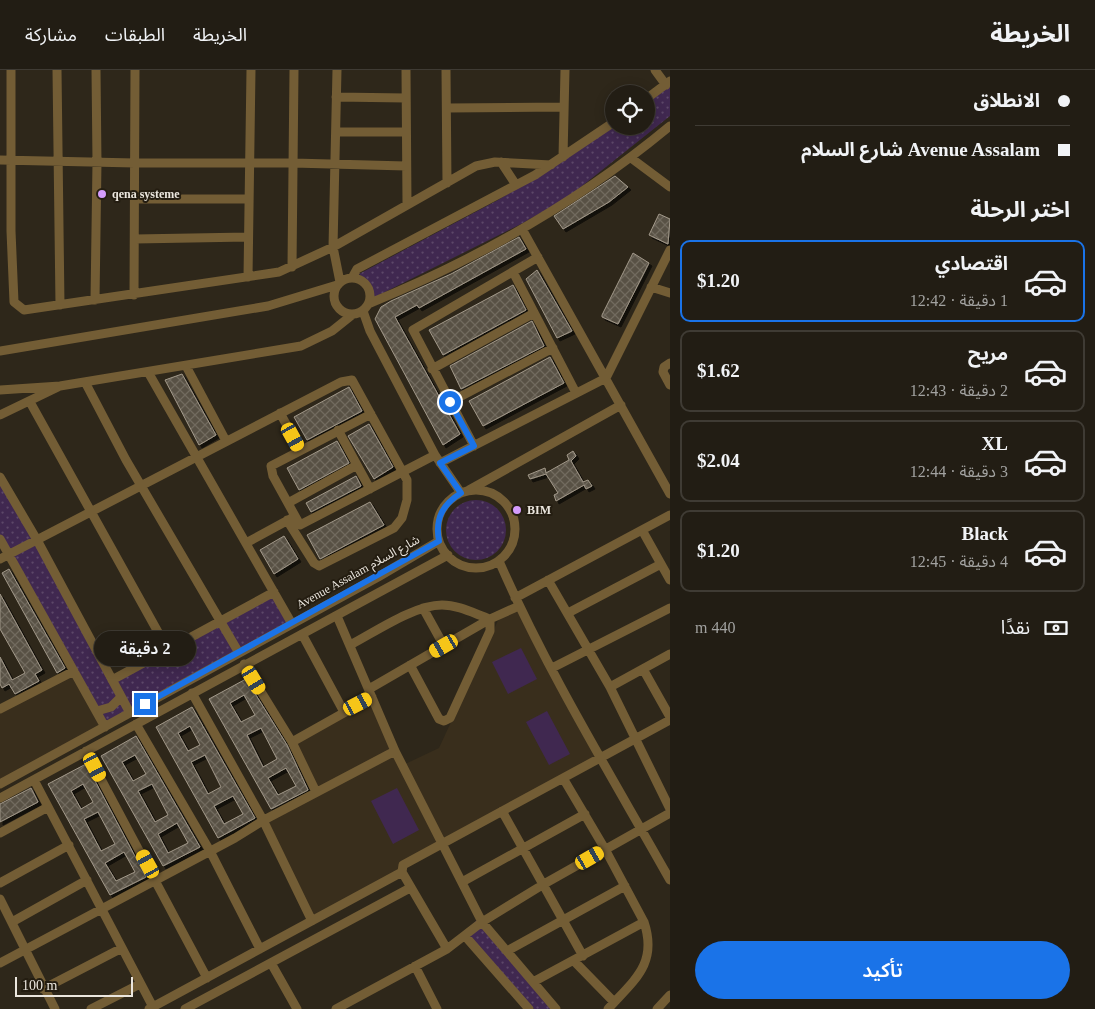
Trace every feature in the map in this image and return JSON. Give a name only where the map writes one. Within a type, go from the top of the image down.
[{"type":"street","points":[[11,70],[10,160],[14,302],[24,310],[275,273],[333,247],[476,166],[501,162],[551,165]]},
{"type":"street","points":[[57,70],[60,305]]},
{"type":"street","points":[[95,300],[98,162],[96,70]]},
{"type":"street","points":[[134,294],[135,70]]},
{"type":"street","points":[[248,277],[251,70]]},
{"type":"street","points":[[292,267],[294,70]]},
{"type":"street","points":[[337,70],[333,247],[337,268],[344,281]]},
{"type":"street","points":[[406,70],[407,204]]},
{"type":"street","points":[[446,70],[448,108],[447,183]]},
{"type":"street","points":[[564,157],[565,70]]},
{"type":"street","points":[[655,70],[668,83],[655,93]]},
{"type":"street","points":[[336,96],[406,98]]},
{"type":"street","points":[[448,108],[564,107]]},
{"type":"street","points":[[0,390],[60,386],[301,346],[332,331],[360,311],[522,229],[631,158],[670,126]]},
{"type":"street","points":[[0,351],[268,306],[344,281],[363,282],[367,287],[370,298],[360,311],[345,313],[337,306],[334,296],[344,281],[357,269],[516,185],[564,157],[605,128]]},
{"type":"street","points":[[336,132],[405,132]]},
{"type":"street","points":[[631,158],[670,187]]},
{"type":"street","points":[[0,160],[135,164],[293,163],[406,166]]},
{"type":"street","points":[[501,162],[516,185]]},
{"type":"street","points":[[135,199],[248,199]]},
{"type":"street","points":[[522,229],[670,494]]},
{"type":"street","points":[[134,239],[248,237]]},
{"type":"street","points":[[440,463],[606,378],[670,250]]},
{"type":"street","points":[[474,446],[413,330],[538,257]]},
{"type":"street","points":[[513,272],[576,393]]},
{"type":"street","points":[[651,287],[670,294]]},
{"type":"street","points":[[360,311],[435,455],[465,492]]},
{"type":"street","points":[[432,369],[534,313]]},
{"type":"street","points":[[450,402],[552,348]]},
{"type":"street","points":[[670,363],[664,367],[663,372],[670,385]]},
{"type":"street","points":[[186,366],[226,441]]},
{"type":"street","points":[[148,372],[292,624]]},
{"type":"street","points":[[0,560],[90,512],[142,487],[196,456],[349,380],[371,414],[403,472],[408,489],[399,524],[322,566],[314,563],[291,518],[288,503],[273,476],[271,466],[300,449],[371,414]]},
{"type":"street","points":[[85,382],[142,487],[239,654]]},
{"type":"street","points":[[0,415],[60,386]]},
{"type":"street","points":[[30,402],[168,650]]},
{"type":"street","points":[[465,492],[484,491],[498,496],[509,507],[515,521],[515,536],[509,550],[499,561],[486,566],[472,568],[459,564],[448,555],[439,541],[439,518],[444,507],[465,492],[621,405]]},
{"type":"street","points":[[280,413],[300,449]]},
{"type":"street","points":[[338,430],[370,489]]},
{"type":"street","points":[[291,518],[303,525],[435,455]]},
{"type":"street","points":[[288,503],[357,465]]},
{"type":"street","points":[[0,477],[38,540],[130,712]]},
{"type":"street","points":[[292,742],[344,712],[410,666],[490,619],[548,580],[670,515]]},
{"type":"street","points":[[246,542],[291,518]]},
{"type":"street","points":[[642,530],[670,580]]},
{"type":"street","points":[[0,539],[105,726]]},
{"type":"street","name":"Avenue Assalam شارع السلام","points":[[0,784],[239,654],[439,541]]},
{"type":"street","points":[[0,798],[448,555]]},
{"type":"street","points":[[499,561],[517,602],[552,668],[670,880]]},
{"type":"street","points":[[568,613],[661,564]]},
{"type":"street","points":[[548,580],[610,687],[670,809]]},
{"type":"street","points":[[112,680],[274,592]]},
{"type":"street","points":[[350,645],[423,608],[442,605],[457,607],[490,619]]},
{"type":"street","points":[[423,608],[444,646]]},
{"type":"street","points":[[552,668],[670,608]]},
{"type":"street","points":[[337,616],[395,751],[482,922],[556,1009]]},
{"type":"street","points":[[410,666],[439,719],[450,718],[490,631],[490,619]]},
{"type":"street","points":[[302,634],[344,712]]},
{"type":"street","points":[[610,687],[670,654]]},
{"type":"street","points":[[244,664],[292,742],[316,792]]},
{"type":"street","points":[[446,949],[410,888],[402,872],[403,864],[670,719],[643,669]]},
{"type":"street","points":[[0,709],[74,671]]},
{"type":"street","points":[[192,693],[263,820],[312,921]]},
{"type":"street","points":[[97,711],[111,707],[121,697]]},
{"type":"street","points":[[136,724],[210,851],[260,949]]},
{"type":"street","points":[[86,751],[208,978]]},
{"type":"street","points":[[0,963],[210,851],[263,820],[395,751]]},
{"type":"street","points":[[563,778],[605,849],[644,922],[650,944],[648,958],[638,976],[611,1006],[574,960]]},
{"type":"street","points":[[34,780],[102,908],[151,1008],[402,872]]},
{"type":"street","points":[[0,833],[48,807]]},
{"type":"street","points":[[502,811],[584,956]]},
{"type":"street","points":[[336,1009],[446,949],[482,922],[544,884],[670,813]]},
{"type":"street","points":[[462,882],[585,814]]},
{"type":"street","points":[[0,883],[69,845]]},
{"type":"street","points":[[12,922],[87,880]]},
{"type":"street","points":[[507,951],[625,886]]},
{"type":"street","points":[[185,1009],[410,888]]},
{"type":"street","points":[[0,899],[55,1009]]},
{"type":"street","points":[[533,982],[644,922]]},
{"type":"street","points":[[465,936],[529,1009]]},
{"type":"street","points":[[44,989],[122,948]]},
{"type":"street","points":[[271,963],[297,1009]]},
{"type":"street","points":[[414,966],[437,1009]]},
{"type":"street","points":[[91,1009],[140,984]]},
{"type":"street","points":[[657,1009],[670,995]]},
{"type":"shaded area","points":[[670,85],[670,116],[655,128],[655,96]]},
{"type":"shaded area","points":[[605,132],[605,135],[646,135],[567,198],[521,224],[373,298],[370,283],[359,274],[498,200]]},
{"type":"shaded area","points":[[0,480],[112,680],[274,592],[292,624],[105,727],[0,536]]},
{"type":"shaded area","points":[[476,500],[493,505],[501,513],[506,530],[501,547],[493,555],[476,560],[459,555],[451,547],[446,530],[451,513],[459,505]]},
{"type":"shaded area","points":[[515,586],[532,625],[601,754],[315,918],[265,821],[316,792],[288,741],[371,695],[401,766],[439,748],[502,612],[513,606]]},
{"type":"shaded area","points":[[521,648],[537,679],[508,694],[492,662]]},
{"type":"shaded area","points":[[74,671],[105,727],[0,784],[0,709]]},
{"type":"shaded area","points":[[547,711],[570,754],[549,765],[526,722]]},
{"type":"shaded area","points":[[397,788],[419,830],[393,844],[371,801]]},
{"type":"shaded area","points":[[477,920],[559,1009],[534,1009],[463,933]]},
{"type":"building","points":[[615,176],[628,187],[609,202],[563,229],[554,216]]},
{"type":"building","points":[[659,214],[670,219],[668,244],[649,235]]},
{"type":"building","points":[[519,237],[526,249],[419,308],[417,305],[395,317],[460,434],[443,445],[375,319],[381,307],[391,301],[451,274]]},
{"type":"building","points":[[633,253],[649,263],[618,324],[602,317],[602,315]]},
{"type":"building","points":[[537,270],[572,331],[557,338],[526,279]]},
{"type":"building","points":[[513,285],[526,310],[443,355],[429,330]]},
{"type":"building","points":[[532,321],[544,346],[461,389],[450,366]]},
{"type":"building","points":[[550,357],[564,383],[483,426],[469,401]]},
{"type":"building","points":[[182,374],[216,435],[199,445],[165,380]]},
{"type":"building","points":[[349,387],[362,411],[307,440],[294,417]]},
{"type":"building","points":[[369,424],[393,467],[374,479],[348,436]]},
{"type":"building","points":[[337,441],[349,463],[299,490],[287,468]]},
{"type":"building","points":[[573,451],[576,456],[571,461],[583,482],[588,480],[592,486],[586,489],[584,485],[556,501],[554,495],[558,493],[546,474],[530,479],[528,475],[545,468],[546,473],[569,460],[567,455]]},
{"type":"building","points":[[356,476],[361,486],[311,512],[306,503]]},
{"type":"building","points":[[370,502],[384,525],[320,559],[307,535]]},
{"type":"building","points":[[284,536],[298,559],[274,574],[260,550]]},
{"type":"building","points":[[9,569],[65,668],[57,673],[2,573]]},
{"type":"building","points":[[0,594],[42,670],[35,674],[39,681],[15,694],[9,684],[2,688],[0,684],[0,657],[12,680],[25,673],[0,629]]},
{"type":"building","points":[[246,679],[287,745],[308,790],[271,809],[209,699]],"holes":[[[244,695],[255,715],[241,722],[230,703]],[[261,728],[277,759],[263,767],[247,735]],[[286,768],[296,786],[278,795],[268,778]]]},
{"type":"building","points":[[192,707],[255,818],[218,838],[156,727]],"holes":[[[190,726],[200,745],[188,751],[178,733]],[[205,755],[221,787],[208,794],[191,762]],[[233,796],[243,814],[224,824],[214,806]]]},
{"type":"building","points":[[136,736],[200,847],[163,866],[101,756]],"holes":[[[135,755],[146,774],[133,781],[122,762]],[[152,784],[168,815],[155,822],[138,791]],[[177,823],[188,843],[168,853],[158,834]]]},
{"type":"building","points":[[86,764],[146,877],[110,895],[48,784]],"holes":[[[83,784],[93,802],[81,809],[71,791]],[[98,812],[115,844],[101,851],[84,819]],[[124,852],[135,872],[116,881],[105,863]]]},
{"type":"building","points":[[31,788],[38,802],[0,822],[0,804]]},
{"type":"place","name":"qena systeme","points":[[102,194]]},
{"type":"place","name":"BIM","points":[[517,510]]},
{"type":"route","points":[[145,704],[378,577],[439,541],[437,530],[439,518],[444,507],[451,499],[461,493],[440,463],[474,446],[450,402]]}]
